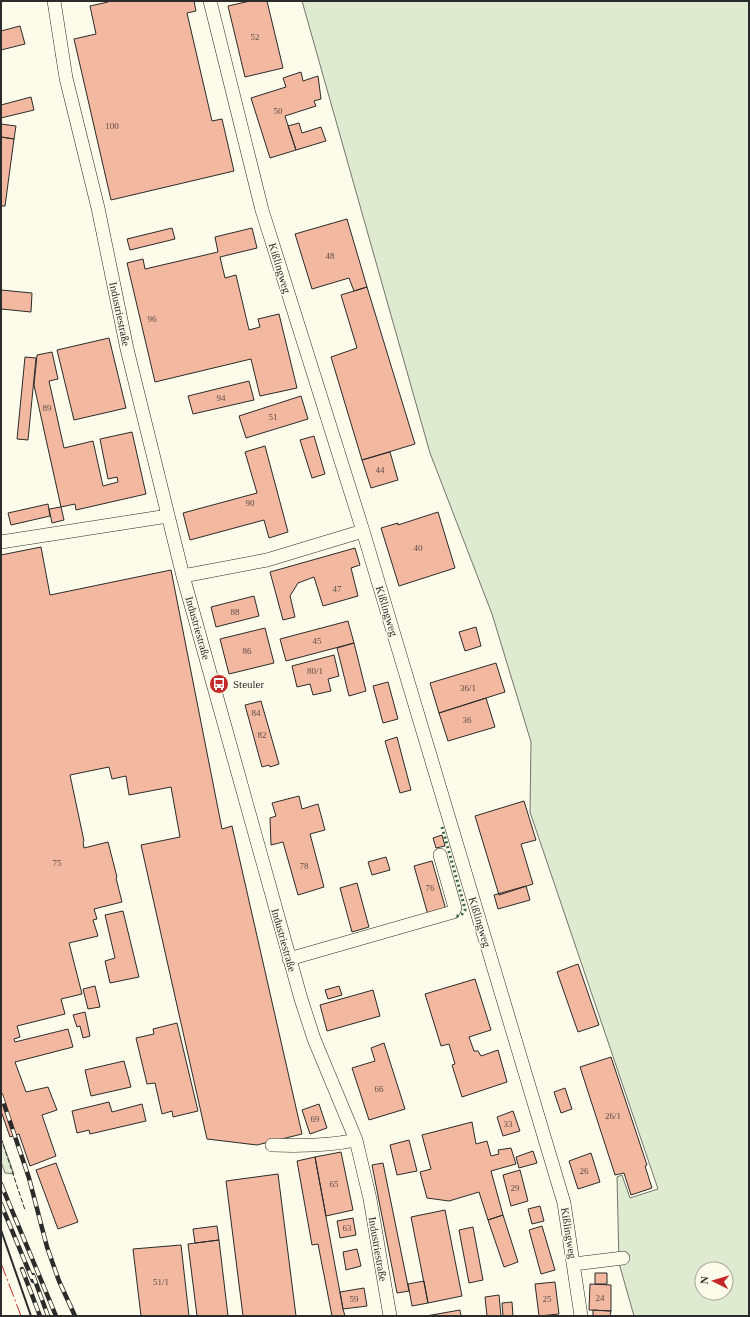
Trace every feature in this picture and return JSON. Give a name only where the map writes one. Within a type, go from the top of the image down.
[{"type":"street","name":"Industriestraße","points":[[54,1],[66,78],[98,208],[127,349],[183,576],[289,959],[314,1039],[356,1140],[370,1199],[390,1316]]},
{"type":"street","name":"Kißlingweg","points":[[210,1],[262,210],[363,531],[564,1203],[581,1316]]},
{"type":"street","points":[[1,542],[168,516]]},
{"type":"street","points":[[183,576],[267,560],[363,531]]},
{"type":"street","points":[[289,959],[453,912],[454,908],[440,855]]},
{"type":"street","points":[[272,1145],[311,1146],[356,1140]]},
{"type":"street","points":[[574,1264],[623,1258]]},
{"type":"green space","points":[[302,1],[749,1],[749,1316],[634,1316],[619,1263],[617,1177],[622,1175],[630,1198],[658,1189],[530,812],[531,742],[492,614],[430,453]]},
{"type":"green space","points":[[1,1138],[14,1174],[5,1173],[1,1162]]},
{"type":"building","points":[[108,1],[194,1],[196,11],[187,13],[212,121],[222,119],[234,171],[111,200],[74,39],[96,34],[90,6]]},
{"type":"building","points":[[250,1],[267,1],[283,68],[245,77],[228,6]]},
{"type":"building","points":[[20,26],[25,44],[1,50],[1,31]]},
{"type":"building","points":[[301,72],[303,81],[318,76],[321,99],[314,101],[316,106],[285,116],[296,150],[270,158],[251,98],[286,87],[283,78]]},
{"type":"building","points":[[31,97],[34,110],[1,118],[1,105]]},
{"type":"building","points":[[299,123],[302,133],[321,127],[326,141],[296,150],[288,126]]},
{"type":"building","points":[[1,124],[16,126],[14,139],[1,137]]},
{"type":"building","points":[[1,137],[14,139],[5,206],[1,206]]},
{"type":"building","points":[[347,219],[367,287],[354,291],[349,278],[312,289],[295,234]]},
{"type":"building","points":[[172,228],[175,239],[130,250],[127,239]]},
{"type":"building","points":[[252,228],[257,248],[220,257],[225,278],[236,275],[249,330],[260,327],[258,319],[279,314],[297,388],[260,396],[251,359],[155,382],[127,263],[143,259],[145,269],[218,252],[215,237]]},
{"type":"building","points":[[367,287],[415,444],[362,460],[331,357],[357,348],[341,295]]},
{"type":"building","points":[[1,290],[32,293],[31,312],[1,309]]},
{"type":"building","points":[[109,338],[126,408],[74,420],[57,350]]},
{"type":"building","points":[[52,352],[58,379],[49,381],[64,448],[93,441],[103,486],[118,482],[117,477],[108,479],[100,439],[132,432],[146,494],[76,510],[75,504],[61,507],[34,385],[37,355]]},
{"type":"building","points":[[25,357],[36,358],[28,440],[17,439]]},
{"type":"building","points":[[249,381],[254,400],[193,414],[188,396]]},
{"type":"building","points":[[301,396],[308,419],[246,438],[239,416]]},
{"type":"building","points":[[314,436],[325,474],[312,478],[300,440]]},
{"type":"building","points":[[265,446],[288,532],[269,538],[264,520],[190,540],[183,513],[257,493],[245,452]]},
{"type":"building","points":[[390,452],[398,480],[371,488],[362,460]]},
{"type":"building","points":[[48,504],[50,516],[11,525],[8,513]]},
{"type":"building","points":[[61,507],[64,520],[52,523],[49,509]]},
{"type":"building","points":[[438,512],[455,568],[399,586],[381,528],[398,523],[398,525]]},
{"type":"building","points":[[41,547],[50,595],[171,570],[222,829],[232,826],[302,1134],[257,1145],[207,1139],[141,845],[180,837],[171,787],[129,795],[126,776],[112,779],[109,767],[70,775],[84,841],[84,848],[108,842],[122,902],[94,909],[97,919],[93,920],[98,936],[69,943],[82,994],[61,999],[65,1014],[17,1026],[20,1037],[14,1039],[15,1042],[68,1029],[73,1047],[15,1062],[26,1092],[48,1087],[57,1110],[42,1115],[56,1156],[30,1166],[19,1134],[10,1137],[1,1111],[1,555]]},
{"type":"building","points":[[355,548],[360,565],[351,568],[358,596],[323,606],[314,577],[298,583],[290,596],[295,617],[283,620],[270,572]]},
{"type":"building","points":[[254,596],[259,616],[216,627],[211,607]]},
{"type":"building","points":[[348,621],[354,643],[286,661],[280,639]]},
{"type":"building","points":[[476,627],[481,646],[465,651],[459,632]]},
{"type":"building","points":[[265,628],[274,663],[229,674],[220,639]]},
{"type":"building","points":[[354,643],[366,691],[349,696],[337,648]]},
{"type":"building","points":[[334,655],[339,676],[328,679],[331,691],[313,695],[310,684],[297,687],[292,666]]},
{"type":"building","points":[[496,663],[505,692],[439,713],[430,683]]},
{"type":"building","points":[[388,682],[398,719],[383,723],[373,686]]},
{"type":"building","points":[[486,698],[495,727],[448,741],[439,713]]},
{"type":"building","points":[[261,701],[279,764],[270,767],[269,765],[262,767],[245,705]]},
{"type":"building","points":[[397,737],[411,790],[400,793],[385,741]]},
{"type":"building","points":[[299,796],[302,809],[318,804],[325,830],[310,834],[324,887],[298,895],[283,842],[271,845],[270,818],[276,816],[272,803]]},
{"type":"building","points":[[524,801],[536,840],[521,844],[533,884],[499,895],[475,816]]},
{"type":"building","points":[[442,835],[445,846],[436,848],[433,838]]},
{"type":"building","points":[[386,857],[390,870],[372,875],[368,862]]},
{"type":"building","points":[[432,861],[446,910],[428,915],[414,866]]},
{"type":"building","points":[[357,883],[369,927],[352,932],[340,888]]},
{"type":"building","points":[[526,886],[530,900],[498,909],[494,895]]},
{"type":"building","points":[[123,911],[139,977],[110,983],[105,961],[115,958],[105,915]]},
{"type":"building","points":[[578,964],[599,1025],[578,1032],[557,972]]},
{"type":"building","points":[[475,979],[491,1030],[469,1037],[474,1051],[478,1051],[481,1056],[498,1050],[507,1082],[462,1097],[452,1065],[455,1064],[449,1044],[441,1046],[425,994]]},
{"type":"building","points":[[95,986],[100,1007],[88,1009],[83,989]]},
{"type":"building","points":[[339,986],[342,995],[328,999],[325,990]]},
{"type":"building","points":[[373,990],[380,1016],[327,1031],[320,1005]]},
{"type":"building","points":[[85,1012],[90,1036],[83,1038],[80,1026],[77,1027],[73,1015]]},
{"type":"building","points":[[177,1023],[198,1111],[173,1117],[172,1111],[162,1114],[155,1083],[147,1084],[136,1038],[154,1034],[153,1029]]},
{"type":"building","points":[[384,1043],[405,1109],[369,1120],[352,1068],[375,1061],[371,1048]]},
{"type":"building","points":[[611,1057],[647,1165],[645,1166],[652,1188],[631,1195],[624,1173],[615,1175],[580,1067]]},
{"type":"building","points":[[124,1061],[131,1087],[91,1096],[85,1070]]},
{"type":"building","points":[[565,1088],[572,1109],[561,1113],[554,1092]]},
{"type":"building","points":[[109,1102],[112,1112],[142,1104],[146,1121],[90,1134],[89,1130],[77,1133],[72,1111]]},
{"type":"building","points":[[319,1104],[327,1128],[310,1134],[302,1110]]},
{"type":"building","points":[[513,1111],[520,1131],[503,1136],[497,1117]]},
{"type":"building","points":[[472,1122],[476,1144],[487,1141],[491,1156],[499,1154],[498,1150],[511,1148],[516,1164],[491,1171],[503,1215],[488,1220],[479,1192],[449,1201],[427,1198],[420,1172],[431,1169],[422,1135]]},
{"type":"building","points":[[409,1140],[417,1171],[397,1175],[390,1145]]},
{"type":"building","points":[[533,1151],[537,1163],[519,1168],[516,1157]]},
{"type":"building","points":[[341,1152],[353,1210],[326,1216],[315,1157]]},
{"type":"building","points":[[591,1153],[600,1182],[578,1189],[569,1161]]},
{"type":"building","points":[[315,1157],[345,1316],[332,1316],[318,1244],[312,1245],[297,1161]]},
{"type":"building","points":[[56,1163],[78,1222],[58,1229],[36,1170]]},
{"type":"building","points":[[383,1163],[409,1291],[397,1293],[372,1165]]},
{"type":"building","points":[[520,1170],[528,1201],[511,1206],[503,1175]]},
{"type":"building","points":[[278,1174],[296,1316],[243,1316],[226,1181]]},
{"type":"building","points":[[540,1206],[544,1221],[532,1224],[528,1209]]},
{"type":"building","points":[[445,1210],[462,1296],[428,1303],[411,1217]]},
{"type":"building","points":[[503,1215],[518,1262],[504,1267],[488,1220]]},
{"type":"building","points":[[353,1218],[356,1235],[340,1238],[337,1221]]},
{"type":"building","points":[[217,1226],[219,1240],[195,1243],[193,1229]]},
{"type":"building","points":[[542,1226],[555,1270],[541,1274],[529,1230]]},
{"type":"building","points":[[473,1227],[483,1280],[469,1283],[459,1230]]},
{"type":"building","points":[[219,1240],[228,1316],[197,1316],[188,1244]]},
{"type":"building","points":[[181,1245],[189,1316],[141,1316],[133,1249]]},
{"type":"building","points":[[357,1249],[361,1266],[346,1270],[343,1252]]},
{"type":"building","points":[[595,1273],[607,1273],[607,1284],[595,1284]]},
{"type":"building","points":[[424,1281],[428,1303],[412,1306],[408,1284]]},
{"type":"building","points":[[555,1282],[559,1314],[539,1316],[535,1284]]},
{"type":"building","points":[[590,1284],[611,1285],[611,1311],[589,1310]]},
{"type":"building","points":[[364,1288],[367,1306],[343,1309],[340,1292]]},
{"type":"building","points":[[499,1295],[501,1316],[487,1316],[485,1297]]},
{"type":"building","points":[[512,1302],[513,1316],[503,1316],[502,1303]]},
{"type":"building","points":[[460,1310],[461,1316],[426,1316]]},
{"type":"building","points":[[593,1310],[611,1311],[610,1316],[593,1316]]},
{"type":"railway","points":[[1,1095],[29,1178],[47,1247],[59,1281],[75,1316]]},
{"type":"railway","points":[[1,1184],[56,1316]]},
{"type":"railway","points":[[1,1204],[33,1281]]},
{"type":"railway","points":[[22,1269],[40,1316]]},
{"type":"railway","points":[[33,1275],[48,1316]]},
{"type":"hedge","points":[[442,827],[465,910],[462,914],[455,917]]},
{"type":"fence","points":[[1,1138],[25,1210]]},
{"type":"wall","points":[[1,1230],[31,1316]]},
{"type":"power","points":[[1,1263],[21,1316]]},
{"type":"place","name":"Steuler","points":[[219,684]]}]
